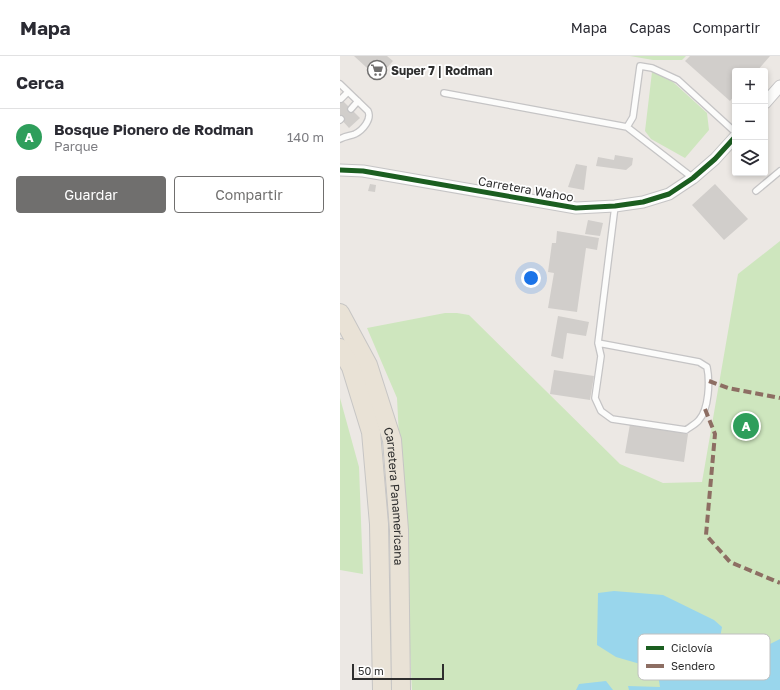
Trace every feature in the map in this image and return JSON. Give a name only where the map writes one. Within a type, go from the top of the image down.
[{"type":"highway","name":"Carretera Panamericana","points":[[340,313],[368,365],[392,440],[399,530],[401,690]]},
{"type":"highway","name":"Carretera Panamericana","points":[[340,348],[351,366],[371,432],[379,524],[382,690]]},
{"type":"street","points":[[768,100],[780,86]]},
{"type":"street","name":"Carretera Wahoo","points":[[340,170],[363,171],[576,208],[615,206],[642,202],[669,194],[715,159],[732,140]]},
{"type":"lane","points":[[627,127],[633,117],[640,66],[652,68],[678,80],[732,129]]},
{"type":"lane","points":[[340,84],[368,111],[370,115],[369,120],[357,133],[342,135]]},
{"type":"lane","points":[[341,99],[348,92]]},
{"type":"lane","points":[[444,93],[627,127],[692,178]]},
{"type":"lane","points":[[351,109],[358,101]]},
{"type":"lane","points":[[756,191],[780,171]]},
{"type":"lane","points":[[598,343],[699,362],[707,367],[709,378],[705,409],[699,421],[686,430],[612,419],[601,411],[595,398],[601,356],[598,343],[615,206]]},
{"type":"green space","points":[[630,56],[686,56],[682,60],[653,60]]},
{"type":"green space","points":[[652,72],[673,82],[707,113],[709,130],[685,158],[651,139],[645,131]]},
{"type":"green space","points":[[780,241],[780,690],[412,690],[397,398],[367,328],[445,313],[469,315],[620,464],[663,483],[702,482],[738,274]]},
{"type":"green space","points":[[340,398],[359,467],[363,574],[340,570]]},
{"type":"water","points":[[614,591],[663,595],[714,620],[722,627],[721,634],[638,634],[638,663],[616,657],[597,645],[598,593]]},
{"type":"water","points":[[780,639],[780,690],[629,690],[628,686],[660,687],[659,680],[770,680],[770,644]]},
{"type":"water","points":[[606,681],[613,690],[576,690],[579,684]]},
{"type":"building","name":"Super 7 | Rodman","points":[[354,56],[387,56],[393,61],[378,78]]},
{"type":"building","points":[[690,56],[770,56],[760,68],[732,68],[732,99],[730,101],[685,61]]},
{"type":"building","points":[[340,98],[360,118],[349,128],[340,118]]},
{"type":"building","points":[[615,155],[633,158],[632,165],[626,170],[596,166],[598,157],[614,160]]},
{"type":"building","points":[[576,164],[587,166],[584,190],[568,187]]},
{"type":"building","points":[[370,184],[376,185],[375,192],[368,191]]},
{"type":"building","points":[[715,184],[748,219],[724,240],[692,205]]},
{"type":"building","points":[[588,220],[603,223],[600,236],[585,234]]},
{"type":"building","points":[[557,231],[599,238],[597,250],[586,248],[577,312],[548,308],[554,273],[548,272],[552,243],[556,243]]},
{"type":"building","points":[[558,316],[589,322],[586,336],[567,333],[563,359],[551,356]]},
{"type":"building","points":[[554,370],[594,376],[590,400],[550,394]]},
{"type":"building","points":[[630,424],[688,434],[684,462],[625,453]]},
{"type":"marked path","points":[[709,381],[728,388],[780,398]]},
{"type":"marked path","points":[[705,409],[715,434],[706,535],[730,562],[780,583]]},
{"type":"cycle path","points":[[340,170],[363,171],[576,208],[615,206],[643,202],[669,194],[693,178],[715,159],[732,140]]},
{"type":"place","name":"Super 7 | Rodman","points":[[377,70]]},
{"type":"place","name":"Bosque Pionero de Rodman","points":[[746,426]]}]
